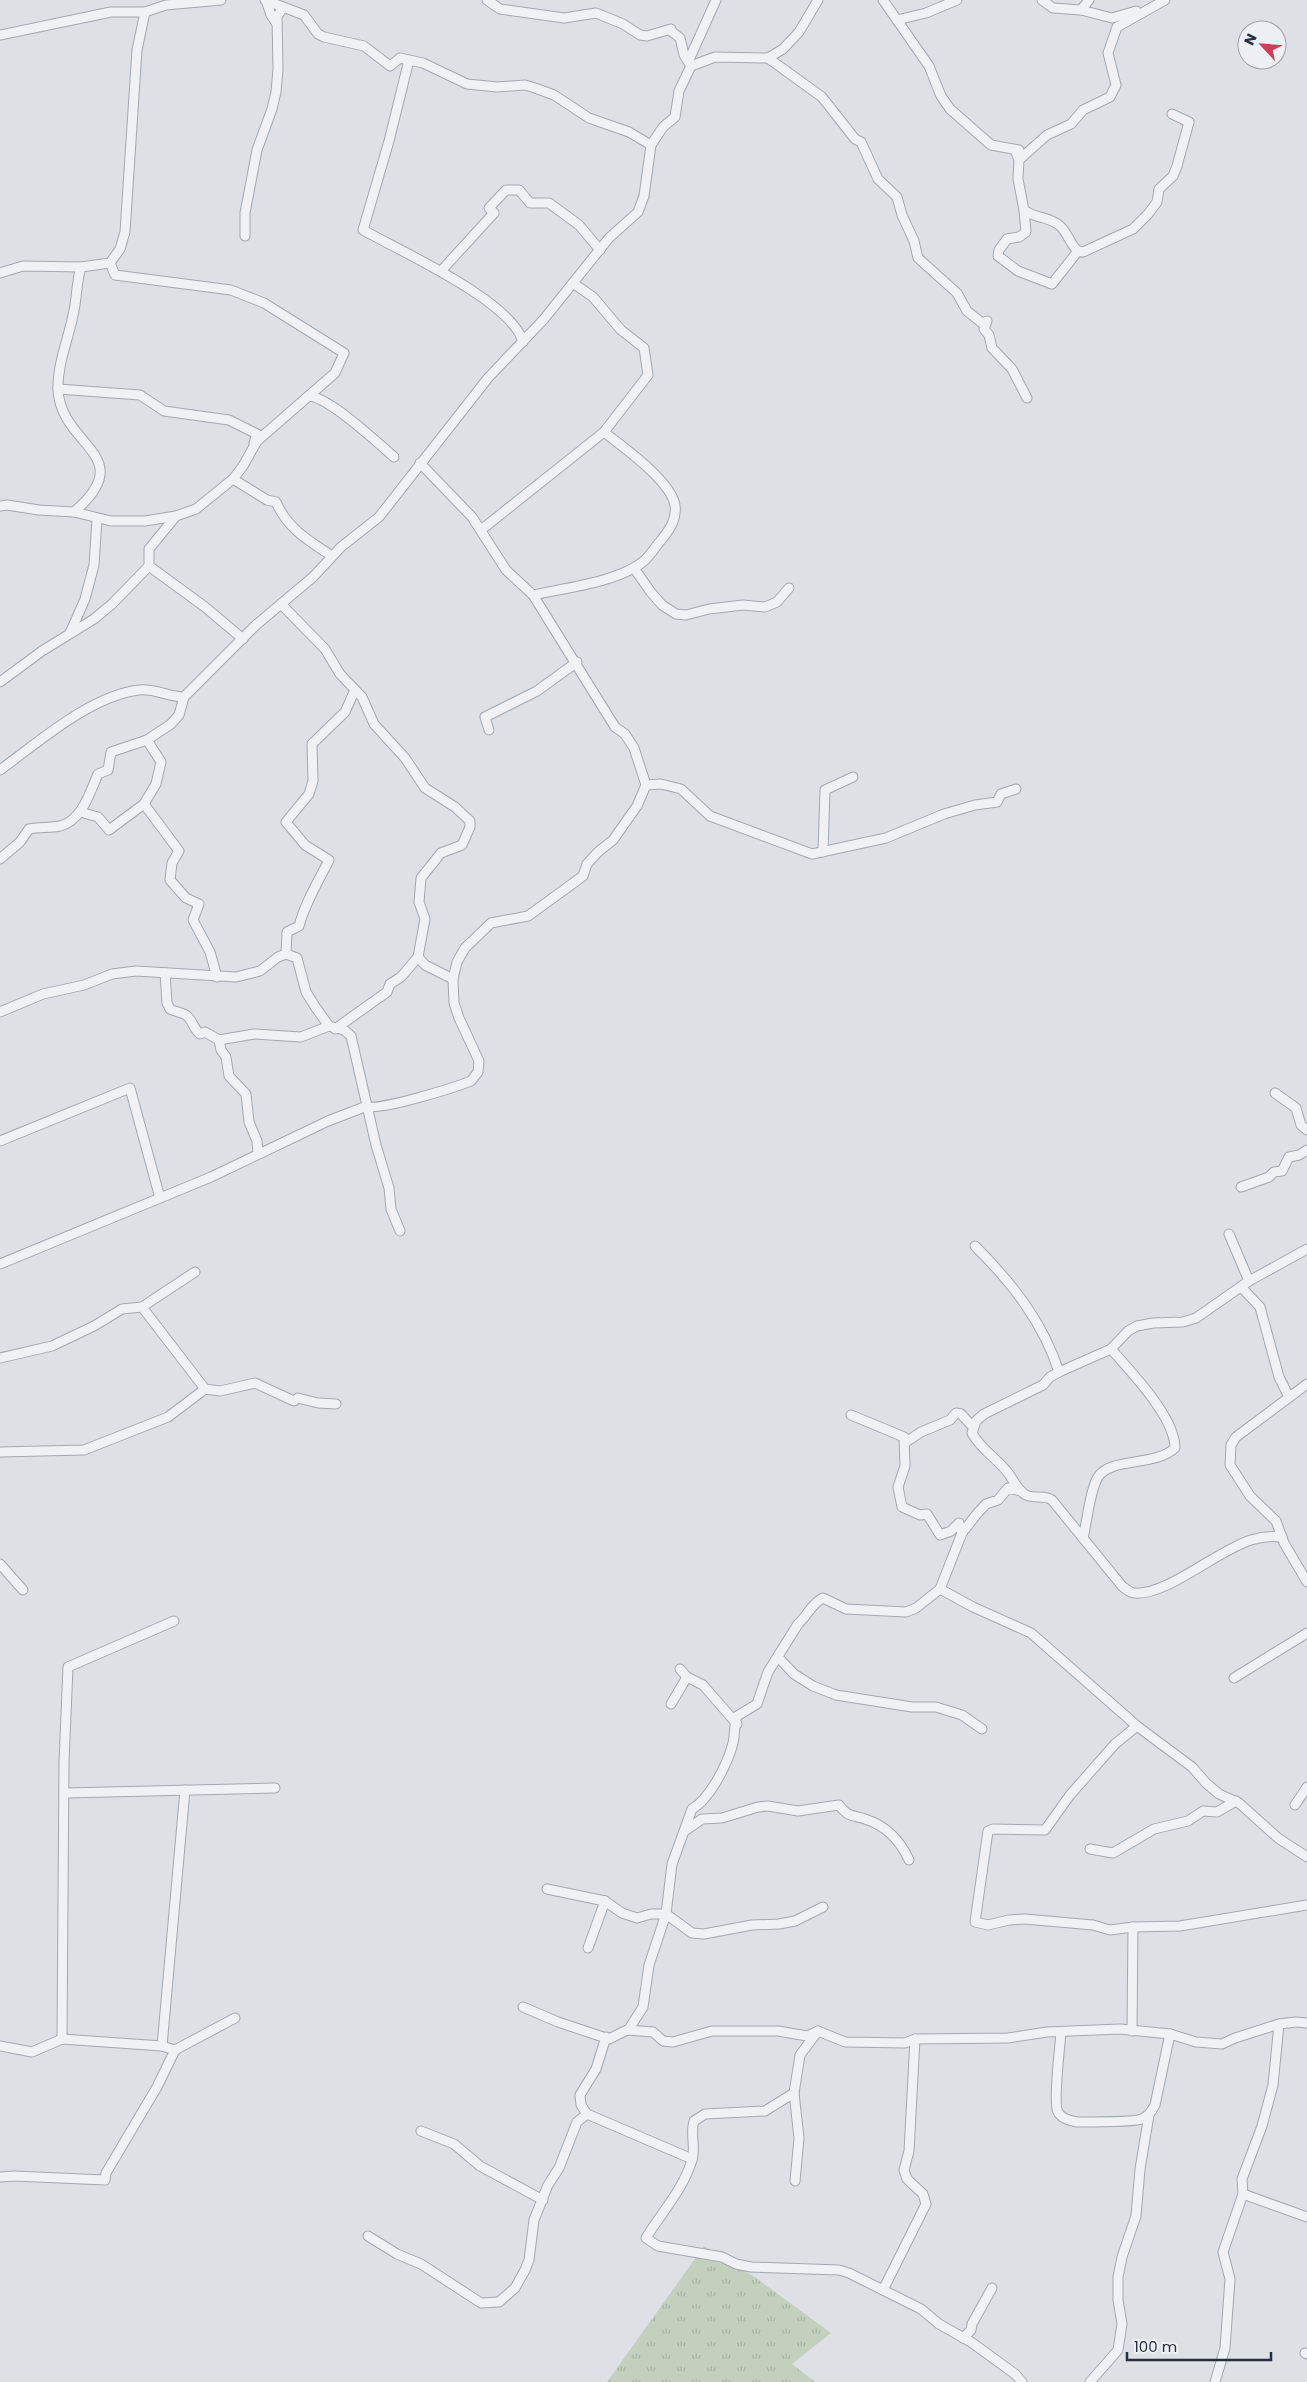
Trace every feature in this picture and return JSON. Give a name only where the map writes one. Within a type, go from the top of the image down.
[{"type":"street","points":[[0,35],[110,12],[145,12],[166,5],[221,0]]},
{"type":"street","points":[[266,0],[289,5],[304,15],[318,34],[364,46],[390,66],[400,58],[423,63],[467,84],[497,87],[525,85],[535,88],[554,95],[589,118],[629,132],[651,145]]},
{"type":"street","points":[[266,0],[271,15],[277,24]]},
{"type":"street","points":[[487,0],[500,9],[564,18],[596,13],[623,24],[640,35],[648,36],[671,29],[680,38],[684,55],[690,63]]},
{"type":"street","points":[[0,859],[20,842],[29,829],[61,826],[80,812],[98,774],[108,770],[111,752],[147,740],[171,724],[179,714],[184,696],[242,639],[313,577],[332,556],[379,517],[488,378],[523,342],[600,250],[641,208],[651,145],[663,127],[675,117],[679,91],[716,0]]},
{"type":"street","points":[[768,58],[783,49],[799,32],[818,0]]},
{"type":"street","points":[[883,0],[928,66],[940,96],[950,109],[990,145],[1026,151]]},
{"type":"street","points":[[897,20],[926,13],[957,0]]},
{"type":"street","points":[[1042,0],[1053,8],[1081,10],[1112,18],[1148,8]]},
{"type":"street","points":[[1081,10],[1089,0]]},
{"type":"street","points":[[1019,160],[1026,151],[1047,134],[1071,124],[1083,110],[1110,97],[1116,85],[1108,53],[1117,27],[1165,0]]},
{"type":"street","points":[[245,236],[245,213],[257,150],[276,92],[278,69],[277,17],[289,5]]},
{"type":"street","points":[[0,273],[23,266],[81,267],[110,263],[120,250],[125,232],[137,50],[145,12]]},
{"type":"street","points":[[690,63],[715,57],[768,58],[822,97],[855,139],[861,142],[878,179],[897,197],[902,216],[914,241],[918,258],[957,293],[967,311],[982,323],[987,321],[984,329],[989,335],[992,348],[1012,369],[1027,398]]},
{"type":"street","points":[[409,60],[389,141],[362,230],[441,271],[505,316],[520,333],[523,342]]},
{"type":"street","points":[[1024,210],[1028,214],[1051,220],[1060,225],[1078,251],[1083,252],[1133,229],[1157,202],[1159,189],[1173,176],[1180,158],[1181,147],[1190,122],[1172,114]]},
{"type":"street","points":[[1015,150],[1019,160],[1019,194],[1024,210],[1026,232],[1019,237],[1007,239],[999,250],[998,256],[1008,264],[1052,284],[1078,251]]},
{"type":"street","points":[[441,271],[494,213],[489,208],[506,190],[519,190],[530,204],[549,203],[579,225],[600,250]]},
{"type":"street","points":[[110,263],[115,275],[231,290],[264,303],[344,353],[335,373],[301,401],[253,446]]},
{"type":"street","points":[[74,512],[95,489],[101,475],[97,456],[73,430],[65,416],[58,389],[68,330],[75,305],[75,286],[81,267]]},
{"type":"street","points":[[481,530],[604,432],[648,376],[644,348],[621,330],[593,297],[573,283]]},
{"type":"street","points":[[0,506],[7,505],[39,510],[74,512],[97,519],[145,521],[176,516],[196,509],[233,479],[243,466],[257,434],[229,420],[164,411],[140,395],[58,389]]},
{"type":"street","points":[[309,396],[329,405],[366,432],[394,457]]},
{"type":"street","points":[[533,595],[612,578],[634,568],[645,560],[672,526],[675,505],[667,491],[647,466],[604,432]]},
{"type":"street","points":[[0,1264],[160,1198],[367,1106],[372,1108],[392,1105],[457,1086],[476,1077],[478,1061],[458,1018],[454,1004],[453,979],[455,967],[462,952],[491,923],[528,916],[583,876],[588,864],[598,852],[613,840],[637,806],[646,785],[630,741],[615,727],[577,662],[533,595],[506,570],[481,530],[461,504],[420,463]]},
{"type":"street","points":[[233,479],[266,500],[276,502],[282,515],[291,527],[332,556]]},
{"type":"street","points":[[0,682],[112,604],[149,566],[149,549],[176,516]]},
{"type":"street","points":[[70,634],[85,599],[94,565],[97,519]]},
{"type":"street","points":[[149,566],[205,607],[242,639]]},
{"type":"street","points":[[634,568],[650,591],[662,604],[676,614],[686,615],[709,609],[743,605],[766,607],[777,602],[789,588]]},
{"type":"street","points":[[219,1040],[254,1034],[301,1037],[332,1028],[387,992],[390,984],[401,977],[418,957],[425,919],[419,902],[421,878],[441,854],[462,845],[470,827],[470,821],[454,807],[425,788],[405,758],[374,724],[362,697],[340,674],[325,649],[281,604]]},
{"type":"street","points":[[488,730],[485,716],[537,691],[577,662]]},
{"type":"street","points":[[0,770],[86,709],[102,701],[140,689],[184,696]]},
{"type":"street","points":[[286,954],[287,932],[299,926],[303,910],[312,896],[329,860],[306,845],[286,822],[308,794],[313,781],[312,744],[345,712],[355,690]]},
{"type":"street","points":[[80,812],[98,817],[109,830],[144,804],[156,784],[161,762],[147,740]]},
{"type":"street","points":[[823,852],[825,790],[853,777]]},
{"type":"street","points":[[646,785],[672,786],[689,795],[710,816],[812,854],[886,838],[944,814],[976,805],[997,802],[1001,794],[1016,789]]},
{"type":"street","points":[[144,804],[179,851],[172,863],[170,880],[186,898],[199,904],[194,920],[210,952],[217,977]]},
{"type":"street","points":[[0,1012],[43,994],[84,985],[112,974],[136,971],[236,977],[260,972],[278,957],[286,954],[297,958],[306,992],[332,1028],[344,1030],[351,1036],[389,1188],[391,1209],[400,1231]]},
{"type":"street","points":[[418,957],[425,965],[453,979]]},
{"type":"street","points":[[165,973],[167,1003],[170,1009],[184,1013],[200,1034],[205,1032],[212,1034],[219,1040],[221,1050],[226,1058],[227,1072],[246,1094],[249,1122],[257,1142],[258,1154]]},
{"type":"street","points":[[0,1141],[130,1088],[160,1198]]},
{"type":"street","points":[[1275,1093],[1296,1108],[1301,1125],[1307,1130]]},
{"type":"street","points":[[1241,1187],[1269,1177],[1274,1172],[1282,1171],[1289,1157],[1300,1155],[1307,1150]]},
{"type":"street","points":[[1229,1234],[1245,1284],[1260,1307],[1279,1377],[1289,1397]]},
{"type":"street","points":[[975,1246],[1009,1281],[1038,1324],[1053,1352],[1059,1372]]},
{"type":"street","points":[[1282,1537],[1251,1540],[1218,1555],[1164,1586],[1137,1594],[1131,1593],[1122,1586],[1052,1500],[1045,1497],[1029,1496],[1021,1491],[1007,1471],[977,1442],[972,1433],[973,1427],[984,1414],[1043,1385],[1050,1377],[1059,1372],[1111,1349],[1128,1331],[1137,1326],[1153,1323],[1183,1322],[1196,1318],[1245,1284],[1307,1249]]},
{"type":"street","points":[[0,1358],[52,1346],[94,1326],[122,1309],[142,1308],[195,1272]]},
{"type":"street","points":[[142,1308],[205,1389],[220,1391],[255,1383],[294,1400],[298,1398],[318,1403],[336,1404]]},
{"type":"street","points":[[1083,1538],[1097,1478],[1104,1470],[1115,1466],[1162,1458],[1175,1448],[1173,1436],[1152,1396],[1111,1349]]},
{"type":"street","points":[[1307,1384],[1236,1437],[1231,1445],[1230,1454],[1230,1465],[1250,1496],[1276,1521],[1282,1537],[1307,1582]]},
{"type":"street","points":[[0,1452],[84,1450],[168,1417],[205,1389]]},
{"type":"street","points":[[906,1442],[921,1432],[950,1420],[956,1413],[973,1427]]},
{"type":"street","points":[[851,1414],[904,1437],[906,1442],[906,1466],[898,1487],[902,1507],[920,1516],[927,1514],[940,1535],[951,1532],[959,1523],[962,1532]]},
{"type":"street","points":[[628,2030],[643,2007],[650,1966],[666,1914],[672,1864],[686,1830],[692,1809],[700,1805],[720,1776],[732,1746],[737,1724],[736,1720],[740,1713],[757,1704],[766,1677],[815,1602],[823,1598],[846,1608],[906,1612],[916,1608],[940,1589],[962,1532],[982,1507],[998,1500],[1006,1489],[1021,1491]]},
{"type":"street","points":[[0,1564],[24,1590]]},
{"type":"street","points":[[940,1589],[973,1607],[1031,1633],[1137,1726],[1192,1767],[1219,1794],[1236,1801],[1278,1838],[1307,1857]]},
{"type":"street","points":[[62,2039],[68,1666],[174,1621]]},
{"type":"street","points":[[1234,1678],[1307,1633]]},
{"type":"street","points":[[778,1657],[794,1674],[813,1686],[836,1695],[912,1707],[936,1707],[962,1715],[982,1729]]},
{"type":"street","points":[[680,1669],[687,1677],[703,1685],[737,1724]]},
{"type":"street","points":[[671,1704],[687,1677]]},
{"type":"street","points":[[1137,1726],[1115,1744],[1070,1795],[1045,1830],[993,1829],[988,1831],[975,1922],[988,1926],[1009,1920],[1025,1919],[1092,1925],[1110,1930],[1133,1927],[1189,1925],[1307,1905]]},
{"type":"street","points":[[1295,1805],[1307,1787]]},
{"type":"street","points":[[65,1793],[275,1788]]},
{"type":"street","points":[[162,2046],[185,1790]]},
{"type":"street","points":[[1090,1849],[1113,1853],[1154,1829],[1188,1821],[1203,1811],[1217,1812],[1236,1801]]},
{"type":"street","points":[[686,1830],[702,1819],[722,1818],[742,1811],[768,1806],[798,1811],[839,1805],[846,1814],[865,1819],[897,1837],[910,1860]]},
{"type":"street","points":[[692,1809],[702,1819]]},
{"type":"street","points":[[547,1889],[605,1901],[622,1914],[637,1918],[650,1914],[666,1914],[692,1933],[704,1934],[752,1925],[779,1924],[795,1921],[823,1907]]},
{"type":"street","points":[[588,1948],[605,1901]]},
{"type":"street","points":[[1132,2031],[1133,1927]]},
{"type":"street","points":[[523,2007],[558,2022],[609,2039],[628,2030],[653,2032],[663,2040],[673,2042],[712,2030],[778,2031],[807,2036],[818,2031],[845,2042],[905,2043],[915,2039],[1008,2038],[1046,2032],[1109,2028],[1170,2034],[1196,2042],[1222,2044],[1279,2024],[1307,2023]]},
{"type":"street","points":[[0,2177],[105,2180],[106,2173],[157,2087],[175,2050],[235,2018]]},
{"type":"street","points":[[1215,2382],[1225,2348],[1230,2279],[1223,2252],[1243,2194],[1242,2179],[1262,2126],[1273,2085],[1279,2024]]},
{"type":"street","points":[[795,2181],[799,2138],[794,2093],[800,2055],[818,2031]]},
{"type":"street","points":[[1061,2032],[1059,2078],[1055,2099],[1056,2110],[1061,2117],[1077,2122],[1134,2121],[1149,2115]]},
{"type":"street","points":[[1090,2382],[1118,2350],[1122,2324],[1118,2300],[1118,2277],[1122,2257],[1136,2216],[1140,2169],[1149,2115],[1155,2105],[1170,2034]]},
{"type":"street","points":[[606,2037],[596,2069],[580,2095],[581,2105],[586,2114],[692,2159]]},
{"type":"street","points":[[0,2046],[32,2052],[62,2039],[162,2046],[175,2050]]},
{"type":"street","points":[[883,2290],[926,2204],[923,2194],[906,2179],[904,2170],[909,2151],[915,2039]]},
{"type":"street","points":[[794,2093],[765,2111],[699,2116],[694,2121],[691,2129],[692,2159],[672,2200],[646,2238],[651,2243],[669,2248],[722,2257],[736,2264],[751,2267],[839,2270],[856,2275],[921,2309],[939,2324],[1015,2374],[1022,2382]]},
{"type":"street","points":[[368,2236],[397,2254],[421,2264],[481,2303],[499,2302],[515,2288],[529,2260],[534,2220],[548,2185],[559,2168],[577,2122],[586,2114]]},
{"type":"street","points":[[421,2131],[454,2144],[480,2166],[543,2200]]},
{"type":"street","points":[[1243,2194],[1307,2217]]},
{"type":"street","points":[[963,2338],[972,2330],[972,2324],[992,2288]]},
{"type":"green space","points":[[704,2246],[756,2278],[831,2333],[792,2364],[815,2382],[607,2382]]}]
